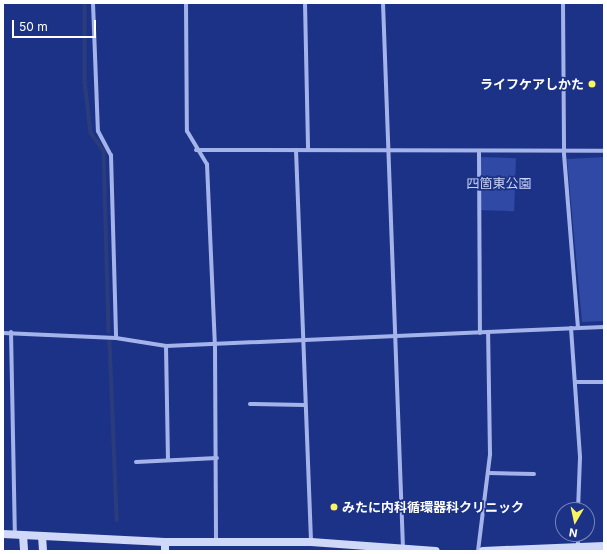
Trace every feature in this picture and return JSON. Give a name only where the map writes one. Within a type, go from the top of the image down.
[{"type":"street","points":[[93,3],[98,131],[111,155],[116,338]]},
{"type":"street","points":[[186,3],[187,132],[196,150],[207,164],[215,345],[217,458],[216,542]]},
{"type":"street","points":[[305,3],[308,150]]},
{"type":"street","points":[[383,3],[394,338],[403,548]]},
{"type":"street","points":[[563,3],[564,154],[578,327]]},
{"type":"street","points":[[196,150],[308,150],[564,154],[604,151]]},
{"type":"street","points":[[296,150],[304,405],[311,542]]},
{"type":"street","points":[[479,153],[480,333]]},
{"type":"street","points":[[3,333],[11,332],[116,338],[166,346],[303,343],[578,327],[604,327]]},
{"type":"street","points":[[571,328],[580,458],[578,502]]},
{"type":"street","points":[[11,332],[19,535],[24,551]]},
{"type":"street","points":[[478,551],[488,472],[488,332]]},
{"type":"street","points":[[166,346],[168,460]]},
{"type":"street","points":[[575,382],[604,382]]},
{"type":"street","points":[[250,404],[304,405]]},
{"type":"street","points":[[136,462],[217,458]]},
{"type":"street","points":[[488,472],[534,474]]},
{"type":"street","points":[[3,534],[165,542],[311,542],[436,551]]},
{"type":"street","points":[[42,536],[43,551]]},
{"type":"street","points":[[165,542],[165,551]]},
{"type":"street","points":[[482,551],[578,549],[604,546]]},
{"type":"green space","name":"四箇東公園","points":[[480,157],[516,158],[514,211],[478,210]]},
{"type":"green space","points":[[604,157],[604,321],[582,322],[567,159]]},
{"type":"waterway","points":[[85,3],[85,82],[91,133],[104,151],[109,331]]},
{"type":"waterway","points":[[110,342],[117,520]]},
{"type":"place","name":"ライフケアしかた","points":[[592,84]]},
{"type":"place","name":"みたに内科循環器科クリニック","points":[[334,507]]}]
